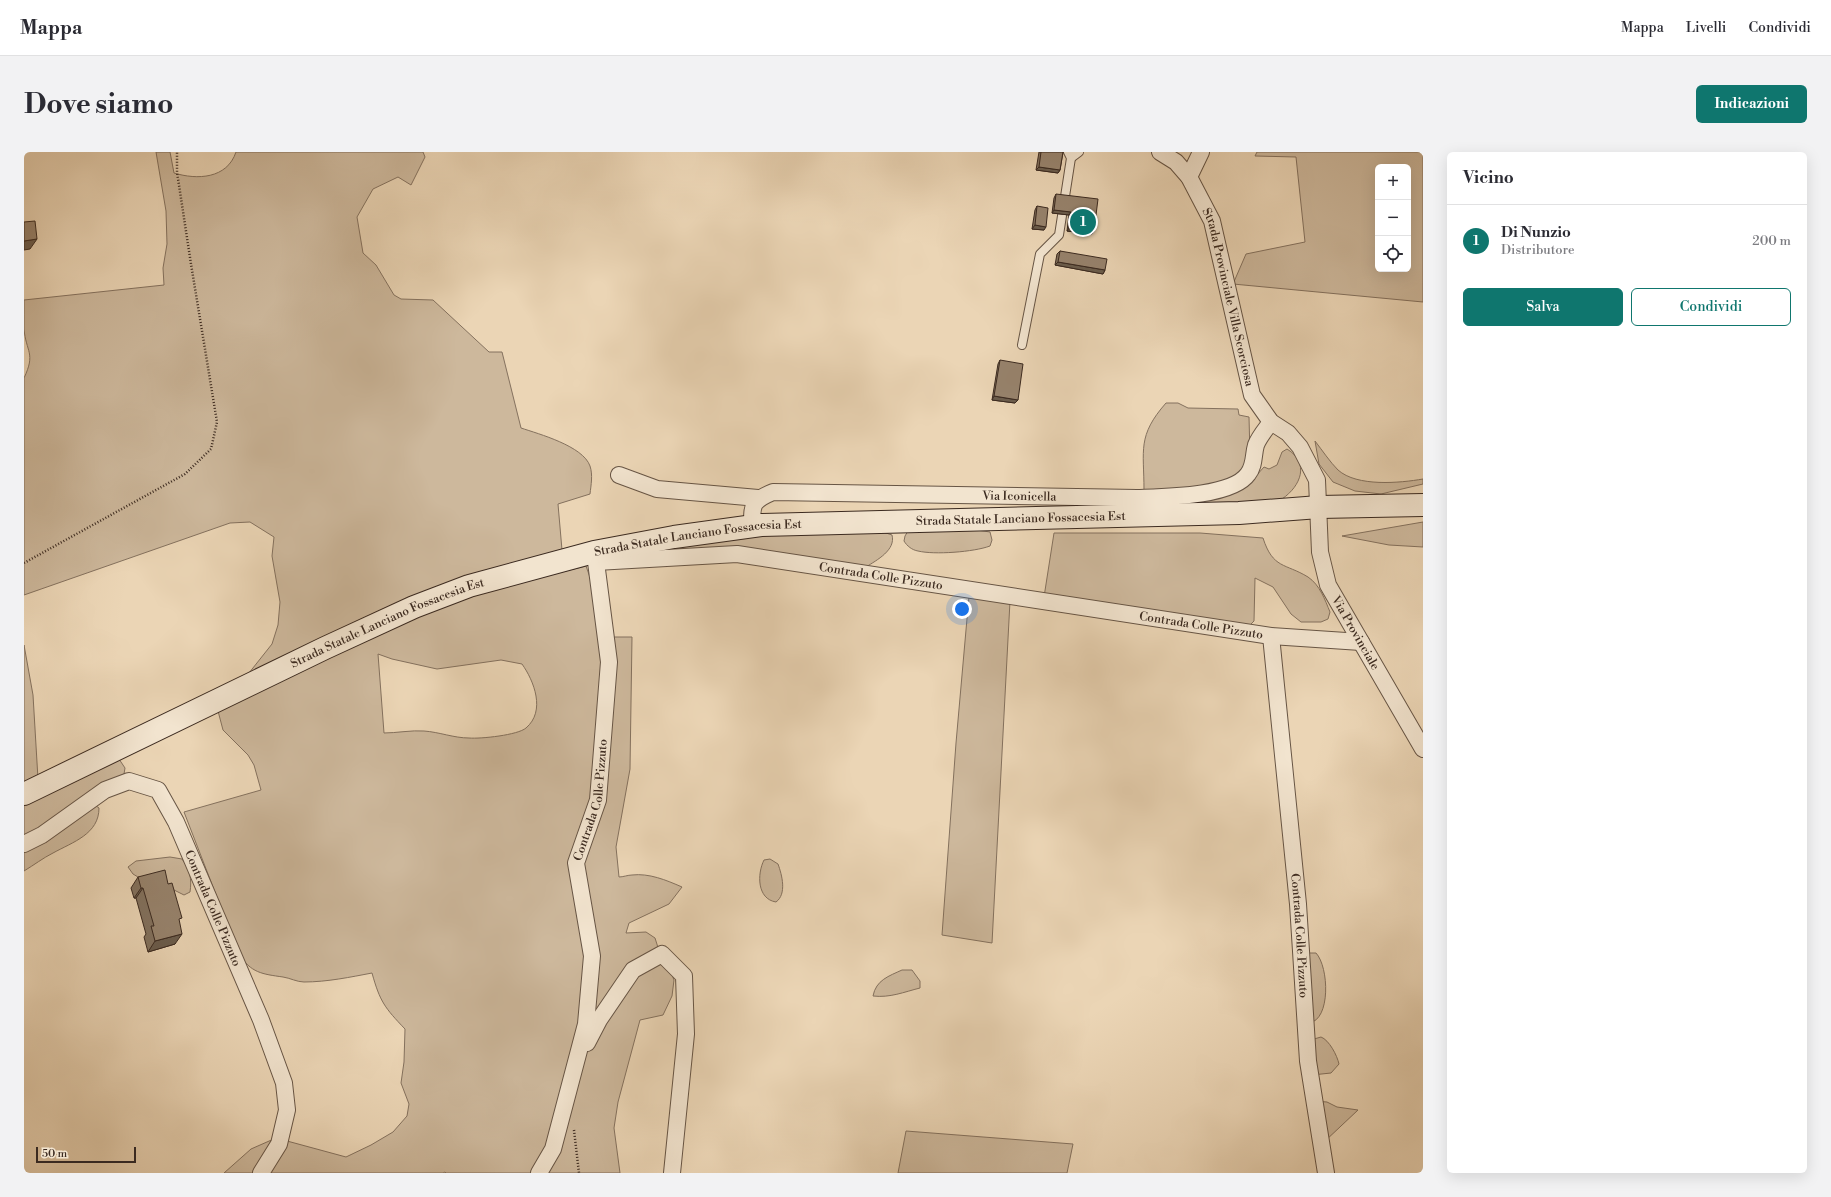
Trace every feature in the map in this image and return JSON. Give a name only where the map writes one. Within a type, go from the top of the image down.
[{"type":"main road","name":"Strada Statale Lanciano Fossacesia Est","points":[[24,794],[384,620],[469,586],[530,569],[595,557],[674,537],[752,526],[1239,513],[1319,507],[1423,505]]},
{"type":"street","name":"Strada Provinciale Villa Scorciosa","points":[[1160,152],[1176,162],[1189,177],[1212,221],[1252,395],[1271,422],[1288,433],[1300,447],[1317,480],[1319,507]]},
{"type":"street","points":[[1189,177],[1201,152]]},
{"type":"street","name":"Via Iconicella","points":[[758,498],[773,492],[1129,498],[1190,496],[1219,490],[1236,484],[1247,476],[1253,466],[1256,445],[1271,422]]},
{"type":"street","points":[[619,476],[657,489],[758,498],[752,507],[752,526]]},
{"type":"street","name":"Via Provinciale","points":[[1319,507],[1320,552],[1328,586],[1423,749]]},
{"type":"street","name":"Contrada Colle Pizzuto","points":[[539,1173],[554,1149],[586,1024],[592,956],[576,863],[598,800],[609,662],[595,557],[737,554],[1271,636],[1298,904],[1308,1061],[1326,1173]]},
{"type":"street","points":[[1271,636],[1361,642]]},
{"type":"street","name":"Contrada Colle Pizzuto","points":[[24,844],[42,835],[105,790],[129,781],[158,790],[176,822],[258,1013],[284,1083],[287,1110],[279,1144],[260,1173]]},
{"type":"street","points":[[575,1065],[599,1020],[633,970],[662,954],[684,976],[686,1034],[672,1173]]},
{"type":"lane","points":[[1022,345],[1040,254],[1059,235],[1070,155],[1079,152]]},
{"type":"path","points":[[24,563],[185,474],[211,449],[217,422],[177,172],[177,152]]},
{"type":"shaded area","points":[[156,152],[170,152],[174,173],[201,177],[226,168],[232,161],[236,152],[423,152],[425,157],[411,185],[398,177],[373,189],[357,217],[363,253],[376,265],[394,295],[401,299],[433,300],[489,352],[502,352],[521,428],[560,442],[579,452],[586,459],[590,466],[592,480],[590,494],[558,504],[562,550],[471,575],[427,591],[348,625],[245,678],[272,644],[278,625],[280,602],[272,556],[274,537],[250,522],[230,523],[24,595],[24,378],[28,370],[30,358],[24,329],[24,300],[164,285],[163,268],[167,244],[166,211]]},
{"type":"shaded area","points":[[1257,152],[1423,152],[1423,302],[1233,284],[1246,254],[1305,242],[1296,157],[1255,156]]},
{"type":"shaded area","points":[[1166,403],[1178,403],[1188,408],[1238,409],[1239,415],[1249,417],[1250,455],[1244,472],[1210,487],[1144,490],[1143,454],[1146,434],[1150,425]]},
{"type":"shaded area","points":[[1315,441],[1338,470],[1356,479],[1379,482],[1403,482],[1423,479],[1423,484],[1381,494],[1355,491],[1333,482],[1319,464]]},
{"type":"shaded area","points":[[1287,449],[1299,461],[1301,468],[1298,481],[1294,488],[1282,499],[1175,510],[1180,503],[1255,477],[1264,467],[1269,469],[1277,465],[1282,452]]},
{"type":"shaded area","points":[[1423,522],[1423,547],[1389,545],[1342,536]]},
{"type":"shaded area","points":[[970,529],[990,532],[992,540],[990,546],[964,551],[934,553],[914,550],[904,541],[908,531]]},
{"type":"shaded area","points":[[880,531],[892,535],[891,545],[885,554],[866,567],[648,556],[645,548],[717,536]]},
{"type":"shaded area","points":[[1054,533],[1200,533],[1263,538],[1271,555],[1276,560],[1308,577],[1316,584],[1322,593],[1330,612],[1328,619],[1321,622],[1301,622],[1291,614],[1273,587],[1255,578],[1254,621],[1249,626],[1044,597]]},
{"type":"shaded area","points":[[586,566],[611,637],[632,637],[630,769],[616,847],[619,877],[645,875],[682,887],[669,904],[629,923],[626,933],[646,932],[655,938],[661,957],[669,967],[674,980],[672,996],[663,1015],[640,1020],[618,1102],[614,1128],[620,1173],[224,1173],[251,1149],[276,1138],[346,1157],[393,1132],[407,1116],[409,1104],[401,1083],[404,1062],[405,1029],[384,1004],[372,973],[347,978],[301,982],[258,972],[248,965],[239,954],[184,812],[261,790],[254,765],[248,755],[223,730],[218,711],[365,640],[454,602],[503,586]],"holes":[[[378,654],[392,659],[437,669],[501,660],[522,664],[534,687],[537,705],[536,713],[526,728],[515,733],[499,736],[463,738],[419,731],[384,733]]]},
{"type":"shaded area","points":[[969,596],[1010,601],[992,943],[942,935],[956,743]]},
{"type":"shaded area","points":[[24,645],[33,695],[38,779],[24,784]]},
{"type":"shaded area","points":[[119,759],[125,768],[124,774],[55,819],[24,836],[24,804]]},
{"type":"shaded area","points":[[95,805],[99,808],[98,817],[90,831],[76,841],[49,855],[24,871],[24,847]]},
{"type":"shaded area","points":[[170,857],[182,859],[189,871],[191,883],[190,892],[184,895],[148,877],[138,877],[133,874],[128,867],[136,861]]},
{"type":"shaded area","points":[[770,859],[778,864],[783,884],[782,894],[776,902],[765,896],[760,885],[760,872],[764,860]]},
{"type":"shaded area","points":[[1304,953],[1316,953],[1320,960],[1323,969],[1326,992],[1321,1013],[1316,1020],[1309,1023]]},
{"type":"shaded area","points":[[902,970],[912,970],[920,981],[920,988],[903,993],[873,996],[880,982]]},
{"type":"shaded area","points":[[1321,1037],[1327,1041],[1332,1048],[1339,1064],[1331,1073],[1312,1075],[1314,1039]]},
{"type":"shaded area","points":[[1315,1101],[1327,1102],[1337,1107],[1358,1110],[1324,1142]]},
{"type":"shaded area","points":[[906,1131],[1073,1144],[1067,1173],[898,1173]]},
{"type":"building","points":[[1041,152],[1063,152],[1060,170],[1039,167]]},
{"type":"building","points":[[1056,194],[1098,199],[1094,231],[1069,228],[1071,212],[1054,210]]},
{"type":"building","points":[[1037,206],[1048,208],[1046,227],[1035,225]]},
{"type":"building","points":[[35,221],[37,239],[24,241],[24,222]]},
{"type":"building","points":[[1060,251],[1107,259],[1105,270],[1058,262]]},
{"type":"building","points":[[1000,360],[1023,364],[1018,400],[994,396]]},
{"type":"building","points":[[165,870],[168,884],[172,883],[182,918],[179,919],[182,934],[155,941],[151,926],[154,926],[143,888],[141,888],[138,877]]},
{"type":"place","name":"Di Nunzio","points":[[1083,222]]}]
